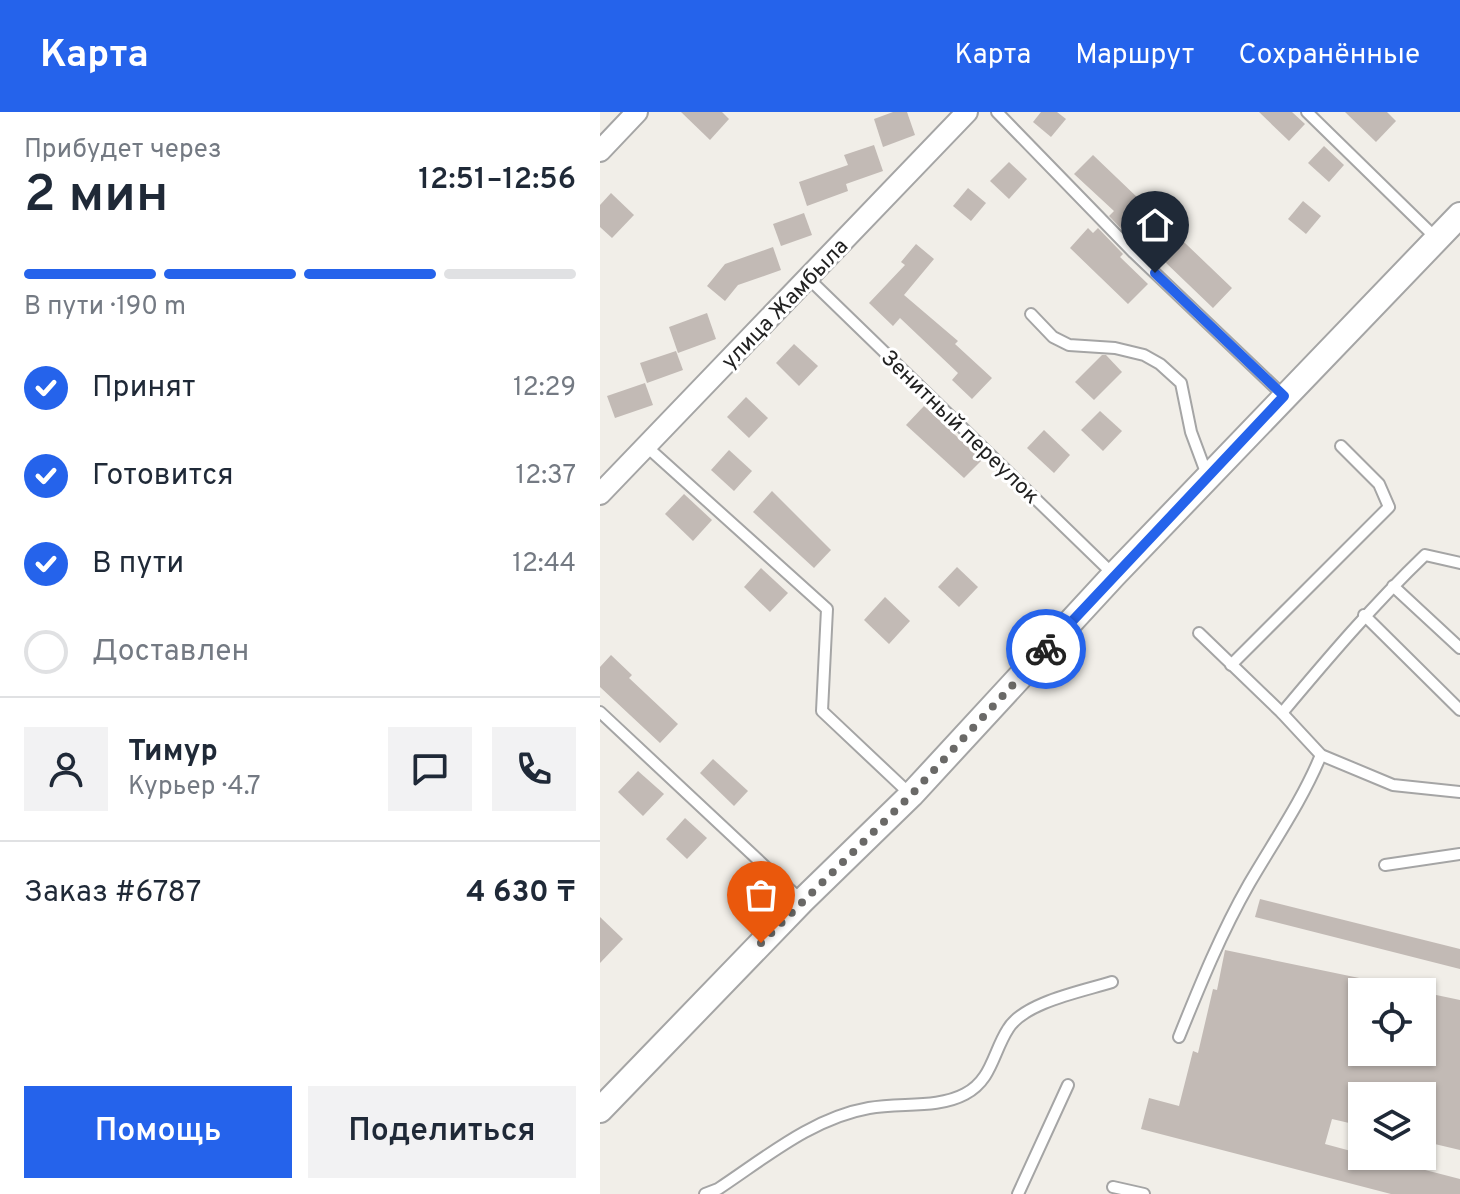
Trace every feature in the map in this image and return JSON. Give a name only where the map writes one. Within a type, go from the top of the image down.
[{"type":"street","points":[[600,151],[637,112]]},
{"type":"street","name":"улица Жамбыла","points":[[600,494],[967,112]]},
{"type":"street","points":[[600,1110],[802,901],[911,795],[1114,575],[1460,215]]},
{"type":"lane","points":[[997,112],[1134,253],[1284,396]]},
{"type":"lane","points":[[1307,112],[1437,239]]},
{"type":"lane","name":"Зенитный переулок","points":[[808,278],[1114,575]]},
{"type":"lane","points":[[1031,314],[1053,337],[1069,345],[1115,348],[1144,355],[1160,364],[1181,383],[1191,432],[1208,476]]},
{"type":"lane","points":[[646,446],[827,609],[822,711],[911,795]]},
{"type":"lane","points":[[1231,665],[1389,507],[1379,484],[1341,446]]},
{"type":"lane","points":[[1282,713],[1364,615],[1425,555],[1460,563]]},
{"type":"lane","points":[[1393,586],[1460,648]]},
{"type":"lane","points":[[1364,615],[1460,710]]},
{"type":"lane","points":[[1199,633],[1321,755],[1393,785],[1460,792]]},
{"type":"lane","points":[[600,712],[802,901]]},
{"type":"lane","points":[[1179,1037],[1203,977],[1247,887],[1306,792],[1321,755]]},
{"type":"lane","points":[[1385,865],[1460,854]]},
{"type":"lane","points":[[705,1194],[718,1189],[824,1121],[867,1108],[951,1101],[969,1092],[987,1076],[1009,1026],[1029,1010],[1112,982]]},
{"type":"lane","points":[[1018,1194],[1068,1085]]},
{"type":"lane","points":[[1113,1187],[1144,1194]]},
{"type":"building","points":[[681,112],[722,112],[729,119],[710,140]]},
{"type":"building","points":[[893,112],[907,112],[915,135],[883,147],[874,119]]},
{"type":"building","points":[[1041,112],[1057,112],[1066,119],[1051,137],[1033,122]]},
{"type":"building","points":[[1259,112],[1292,112],[1305,124],[1289,141]]},
{"type":"building","points":[[1345,112],[1387,112],[1396,121],[1376,142]]},
{"type":"building","points":[[874,145],[883,171],[846,184],[848,191],[807,206],[799,182],[848,165],[844,155]]},
{"type":"building","points":[[1324,146],[1344,165],[1329,182],[1308,163]]},
{"type":"building","points":[[1093,155],[1232,288],[1213,308],[1139,237],[1134,242],[1109,216],[1114,211],[1074,174]]},
{"type":"building","points":[[1009,162],[1027,179],[1009,199],[990,181]]},
{"type":"building","points":[[968,188],[986,203],[971,221],[953,206]]},
{"type":"building","points":[[611,193],[634,215],[612,238],[600,227],[600,205]]},
{"type":"building","points":[[1303,201],[1321,216],[1306,234],[1288,219]]},
{"type":"building","points":[[804,213],[812,235],[781,246],[773,224]]},
{"type":"building","points":[[1088,228],[1093,233],[1098,228],[1123,254],[1120,257],[1148,284],[1128,304],[1070,248]]},
{"type":"building","points":[[916,244],[934,259],[904,295],[958,341],[955,344],[992,378],[972,399],[952,380],[958,373],[900,318],[893,326],[869,303],[905,265],[901,262]]},
{"type":"building","points":[[773,247],[781,270],[738,285],[725,301],[707,286],[725,264]]},
{"type":"building","points":[[707,313],[716,339],[678,353],[669,327]]},
{"type":"building","points":[[794,344],[818,366],[799,386],[776,363]]},
{"type":"building","points":[[676,351],[683,370],[647,383],[640,363]]},
{"type":"building","points":[[1102,355],[1106,355],[1122,372],[1094,400],[1075,382]]},
{"type":"building","points":[[645,383],[653,405],[615,418],[607,396]]},
{"type":"building","points":[[746,397],[768,418],[749,438],[727,417]]},
{"type":"building","points":[[924,406],[982,460],[964,478],[906,425]]},
{"type":"building","points":[[1100,411],[1122,431],[1103,451],[1081,430]]},
{"type":"building","points":[[1044,430],[1070,455],[1054,473],[1027,448]]},
{"type":"building","points":[[729,450],[752,471],[734,491],[711,470]]},
{"type":"building","points":[[772,491],[831,550],[814,568],[753,512]]},
{"type":"building","points":[[684,494],[712,520],[693,541],[665,514]]},
{"type":"building","points":[[957,567],[978,587],[959,607],[938,587]]},
{"type":"building","points":[[761,568],[788,593],[770,612],[744,587]]},
{"type":"building","points":[[885,597],[910,621],[889,644],[864,620]]},
{"type":"building","points":[[611,655],[632,675],[629,678],[678,724],[660,743],[600,687],[600,667]]},
{"type":"building","points":[[713,759],[748,791],[734,806],[700,773]]},
{"type":"building","points":[[638,771],[664,794],[643,816],[618,792]]},
{"type":"building","points":[[685,818],[707,838],[687,859],[666,839]]},
{"type":"building","points":[[1260,899],[1460,949],[1460,969],[1255,917]]},
{"type":"building","points":[[600,917],[623,939],[600,963]]},
{"type":"building","points":[[1225,950],[1359,978],[1348,978],[1348,1066],[1436,1066],[1436,995],[1460,1000],[1460,1150],[1436,1144],[1436,1082],[1348,1082],[1348,1123],[1332,1119],[1325,1144],[1348,1150],[1348,1170],[1425,1170],[1460,1179],[1460,1194],[1391,1194],[1141,1129],[1149,1098],[1179,1106],[1193,1051],[1198,1053],[1213,989],[1217,990]]},
{"type":"way so far","points":[[761,943],[911,795],[1046,649]]},
{"type":"route","points":[[1046,649],[1284,396],[1155,273]]}]
